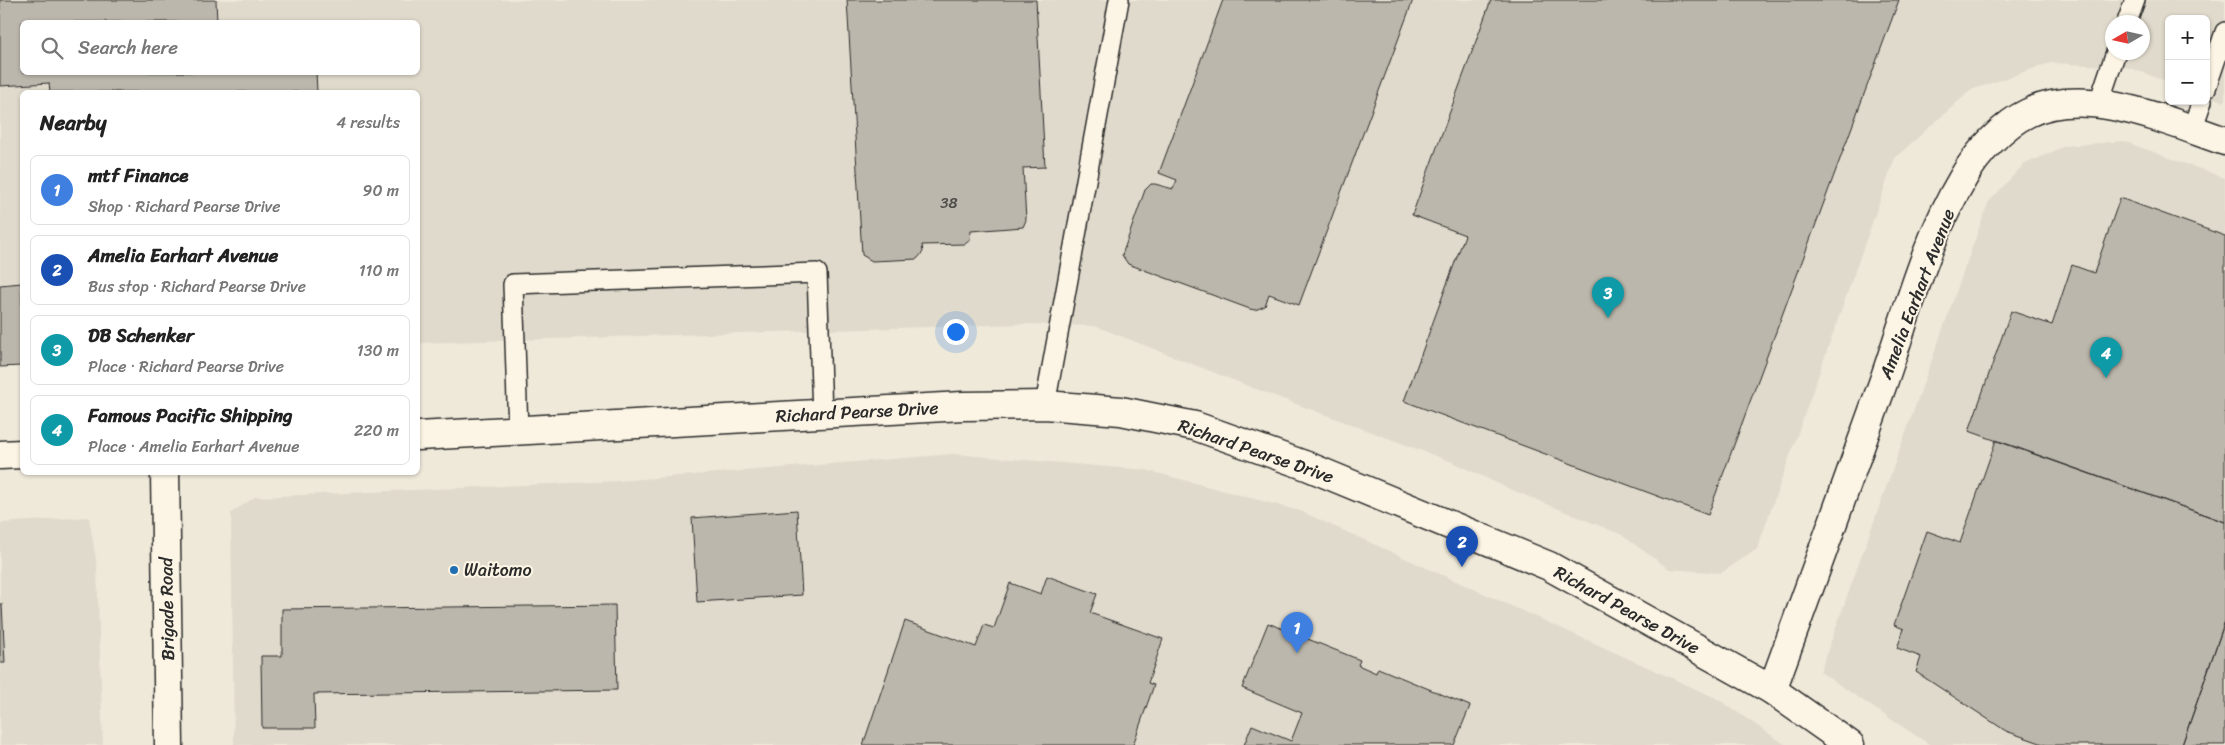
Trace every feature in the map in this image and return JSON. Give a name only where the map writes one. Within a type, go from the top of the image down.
[{"type":"street","name":"Amelia Earhart Avenue","points":[[1772,690],[1930,248],[1963,178],[1987,144],[2028,112],[2062,104],[2098,105],[2140,112],[2225,142]]},
{"type":"street","name":"Richard Pearse Drive","points":[[420,436],[963,406],[1045,405],[1121,411],[1195,426],[1307,466],[1549,566],[1772,690],[1850,745]]},
{"type":"street","points":[[0,455],[20,454]]},
{"type":"street","name":"Brigade Road","points":[[164,475],[169,745]]},
{"type":"lane","points":[[1045,405],[1119,0]]},
{"type":"lane","points":[[2130,15],[2135,0]]},
{"type":"lane","points":[[2210,76],[2225,32]]},
{"type":"lane","points":[[2098,105],[2113,60]]},
{"type":"lane","points":[[2192,130],[2201,105]]},
{"type":"lane","points":[[518,431],[513,284],[817,273],[822,414]]},
{"type":"shaded area","points":[[0,0],[2225,0],[2225,102],[2210,96],[2210,15],[2165,15],[2165,81],[2127,67],[2050,63],[1971,90],[1895,158],[1757,549],[1721,573],[1669,569],[1620,534],[1505,487],[1452,462],[1261,391],[1095,326],[1026,324],[420,343],[420,90],[20,90],[20,360],[0,361]]},
{"type":"shaded area","points":[[2123,141],[2225,178],[2225,745],[1930,745],[1820,672],[1988,203],[2023,165],[2065,146]]},
{"type":"shaded area","points":[[953,454],[1146,470],[1300,511],[1716,698],[1786,745],[234,745],[231,513],[255,497],[618,481]]},
{"type":"shaded area","points":[[89,517],[97,566],[103,745],[0,745],[0,523]]},
{"type":"building","points":[[0,0],[216,0],[217,20],[20,20],[20,75],[316,75],[317,90],[50,90],[49,83],[0,86]]},
{"type":"building","points":[[847,0],[1036,0],[1045,167],[1023,168],[1026,220],[1023,227],[971,231],[970,240],[965,244],[922,245],[923,252],[917,259],[872,261],[862,255]]},
{"type":"building","points":[[1223,0],[1413,0],[1299,305],[1269,294],[1265,306],[1255,310],[1250,309],[1128,264],[1122,255],[1145,190],[1151,184],[1173,189],[1177,180],[1159,173]]},
{"type":"building","points":[[1491,0],[1899,0],[1708,515],[1404,401],[1465,235],[1412,215]]},
{"type":"building","points":[[2120,198],[2225,236],[2225,522],[1969,431],[2011,311],[2052,325],[2072,265],[2094,273]]},
{"type":"building","points":[[20,283],[20,366],[0,367],[0,285]]},
{"type":"building","points":[[1996,440],[2225,522],[2225,621],[2182,745],[2046,745],[2006,731],[1916,672],[1921,657],[1897,648],[1904,629],[1894,625],[1927,531],[1960,543]]},
{"type":"building","points":[[797,510],[802,595],[697,602],[692,518]]},
{"type":"building","points":[[1047,576],[1097,594],[1090,613],[1163,639],[1148,683],[1154,685],[1133,745],[863,745],[905,621],[976,647],[984,625],[994,628],[1010,583],[1041,594]]},
{"type":"building","points":[[0,604],[2,604],[5,663],[0,663]]},
{"type":"building","points":[[615,605],[617,690],[314,694],[315,728],[262,728],[261,656],[282,656],[282,609]]},
{"type":"building","points":[[2225,621],[2225,745],[2182,745],[2203,685]]},
{"type":"building","points":[[1268,623],[1360,660],[1358,665],[1376,673],[1378,668],[1470,706],[1454,745],[1244,745],[1252,725],[1291,741],[1302,713],[1242,688]]},
{"type":"place","name":"DB Schenker","points":[[1608,318]]},
{"type":"place","name":"Famous Pacific Shipping","points":[[2106,378]]},
{"type":"place","name":"Amelia Earhart Avenue","points":[[1462,567]]},
{"type":"place","name":"Waitomo","points":[[454,570]]},
{"type":"place","name":"mtf Finance","points":[[1297,653]]}]
